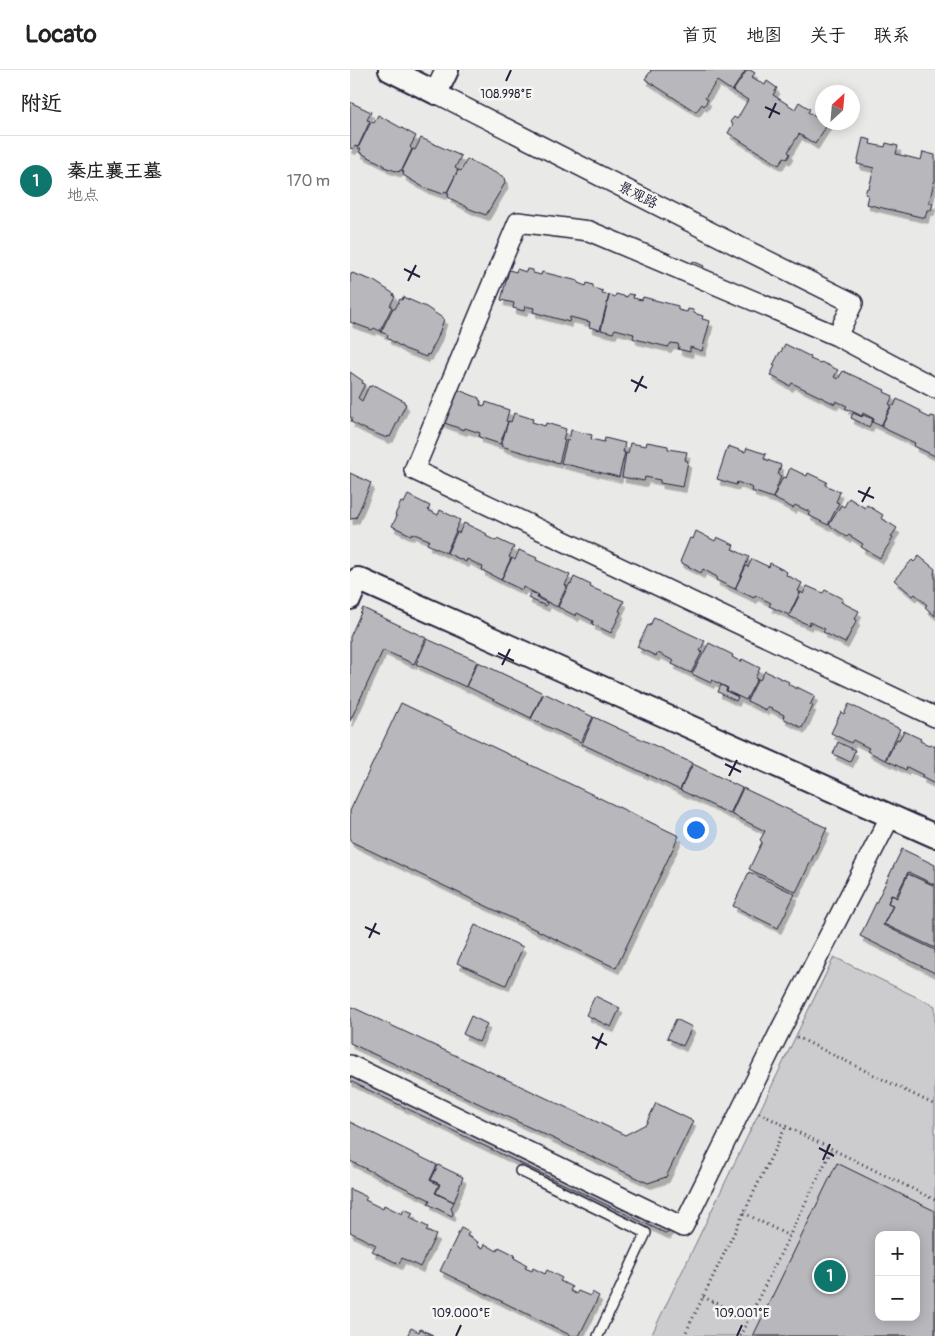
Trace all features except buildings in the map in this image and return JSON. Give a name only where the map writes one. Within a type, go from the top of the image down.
[{"type":"street","name":"景观路","points":[[390,70],[854,303],[837,336]]},
{"type":"street","points":[[436,92],[447,70]]},
{"type":"street","points":[[935,388],[837,336],[589,231],[518,222],[414,470],[935,717]]},
{"type":"street","points":[[350,598],[358,579],[935,836]]},
{"type":"street","points":[[350,1064],[683,1227],[780,1029],[890,817]]},
{"type":"lane","points":[[520,1171],[646,1233],[598,1336]]},
{"type":"path","points":[[780,1029],[935,1105]]},
{"type":"path","points":[[743,1106],[935,1200]]},
{"type":"path","points":[[684,1336],[786,1126]]},
{"type":"path","points":[[740,1336],[832,1149]]},
{"type":"path","points":[[744,1213],[789,1236]]},
{"type":"path","points":[[703,1297],[749,1318]]},
{"type":"shaded area","points":[[834,957],[935,1006],[935,1336],[651,1336]]},
{"type":"place","name":"秦庄襄王墓","points":[[830,1276]]}]
